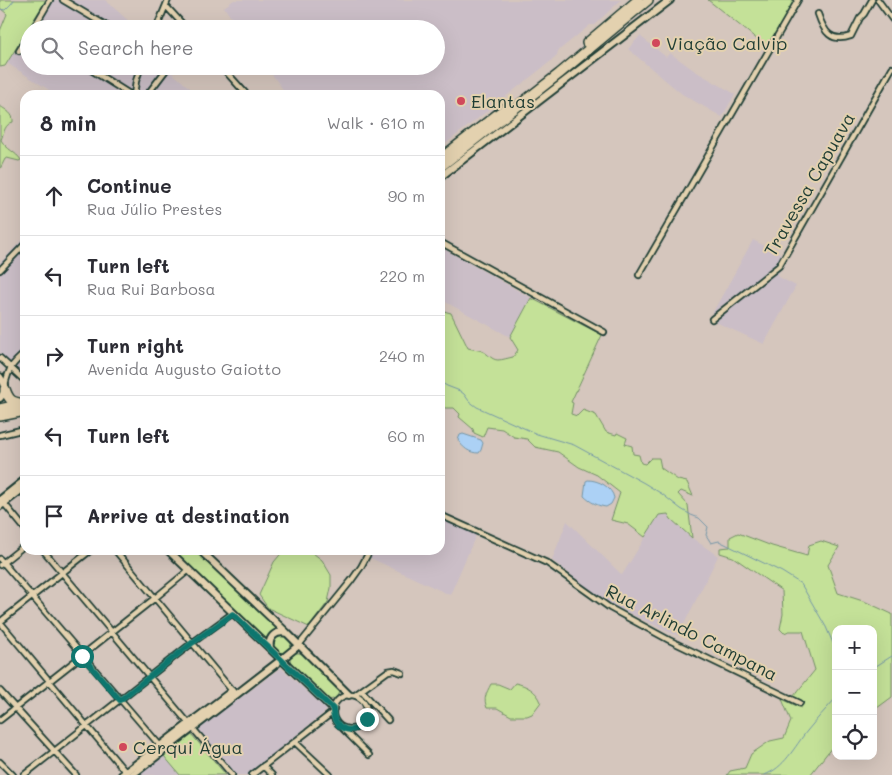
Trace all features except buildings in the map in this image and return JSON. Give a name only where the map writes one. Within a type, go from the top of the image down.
[{"type":"highway","points":[[598,34],[631,0]]},
{"type":"highway","points":[[445,154],[566,61],[638,0]]},
{"type":"highway","points":[[445,163],[559,74],[648,0]]},
{"type":"highway","points":[[631,15],[653,0]]},
{"type":"highway","points":[[5,387],[10,400],[20,404]]},
{"type":"highway","points":[[0,410],[20,407]]},
{"type":"highway","points":[[0,417],[20,408]]},
{"type":"highway","points":[[0,417],[20,416]]},
{"type":"street","points":[[38,20],[50,0]]},
{"type":"street","points":[[63,0],[97,20]]},
{"type":"street","points":[[160,20],[168,0]]},
{"type":"street","points":[[445,174],[670,0]]},
{"type":"street","points":[[639,275],[798,0]]},
{"type":"street","points":[[818,14],[822,25],[830,35],[842,39],[851,36],[872,0]]},
{"type":"street","points":[[878,0],[892,19]]},
{"type":"street","points":[[166,6],[179,20]]},
{"type":"street","name":"Travessa Capuava","points":[[712,319],[779,266],[892,68]]},
{"type":"street","points":[[100,75],[125,90]]},
{"type":"street","points":[[134,90],[138,75]]},
{"type":"street","points":[[151,90],[162,75]]},
{"type":"street","points":[[229,75],[243,90]]},
{"type":"street","points":[[445,245],[604,332]]},
{"type":"street","points":[[0,270],[20,249]]},
{"type":"street","points":[[0,398],[10,367],[20,357]]},
{"type":"street","points":[[0,358],[20,376]]},
{"type":"street","points":[[0,365],[14,362]]},
{"type":"street","points":[[0,377],[5,387]]},
{"type":"street","points":[[0,435],[20,430]]},
{"type":"street","points":[[1,502],[20,485]]},
{"type":"street","points":[[1,502],[20,490]]},
{"type":"street","points":[[1,502],[20,523]]},
{"type":"street","name":"Rua Arlindo Campana","points":[[445,517],[547,563],[610,608],[669,640],[800,703]]},
{"type":"street","points":[[20,549],[1,562],[162,748]]},
{"type":"street","points":[[46,555],[232,775]]},
{"type":"street","points":[[85,555],[0,622],[127,774],[279,661],[299,644],[351,581],[367,555]]},
{"type":"street","points":[[119,555],[234,693]]},
{"type":"street","points":[[173,555],[270,648],[279,661],[333,711],[335,720],[369,755]]},
{"type":"street","points":[[205,555],[352,695],[365,702],[368,713],[364,724],[354,730],[348,730],[341,726]]},
{"type":"street","points":[[0,720],[189,570]]},
{"type":"street","points":[[24,775],[192,643],[233,614]]},
{"type":"street","points":[[270,648],[269,644],[272,636],[279,632],[287,633]]},
{"type":"street","points":[[252,775],[333,711],[339,699],[362,691],[388,670],[402,673]]},
{"type":"street","points":[[0,691],[76,775]]},
{"type":"street","points":[[362,691],[388,720]]},
{"type":"street","points":[[295,742],[330,775]]},
{"type":"street","points":[[0,762],[13,775]]},
{"type":"street","points":[[263,766],[272,775]]},
{"type":"shaded area","points":[[46,0],[105,0],[128,20],[34,20]]},
{"type":"shaded area","points":[[234,0],[621,0],[594,25],[590,25],[558,51],[551,61],[445,144],[445,90],[283,90],[273,75],[445,75],[445,20],[233,20],[224,7]]},
{"type":"shaded area","name":"Viação Calvip","points":[[640,36],[666,57],[670,53],[695,71],[735,94],[722,117],[682,94],[628,49]]},
{"type":"shaded area","points":[[20,42],[20,71],[7,63]]},
{"type":"shaded area","points":[[26,75],[175,75],[192,90],[49,90]]},
{"type":"shaded area","points":[[753,240],[787,257],[777,276],[796,286],[764,344],[709,319]]},
{"type":"shaded area","points":[[20,242],[20,371],[0,353],[0,263]]},
{"type":"shaded area","points":[[445,250],[531,298],[510,337],[445,302]]},
{"type":"shaded area","points":[[445,513],[479,528],[450,595],[364,555],[445,555]]},
{"type":"shaded area","points":[[668,514],[692,538],[718,556],[678,636],[607,603],[552,560],[567,521],[622,575],[659,515]]},
{"type":"shaded area","points":[[281,668],[326,711],[248,775],[237,775],[198,729]]},
{"type":"shaded area","points":[[164,756],[180,775],[140,775]]},
{"type":"green space","points":[[0,0],[46,0],[34,20],[20,20],[20,42],[5,66],[0,67],[0,31],[7,14],[0,8]]},
{"type":"green space","points":[[708,0],[795,0],[768,48]]},
{"type":"green space","points":[[0,106],[13,119],[13,122],[5,129],[1,140],[17,155],[20,160],[7,158],[0,169]]},
{"type":"green space","points":[[531,298],[602,335],[571,402],[573,403],[571,414],[577,416],[583,410],[596,415],[606,432],[616,435],[617,433],[627,438],[625,444],[632,446],[633,454],[639,455],[641,463],[645,464],[651,458],[659,458],[661,468],[678,480],[687,482],[693,496],[681,491],[678,494],[688,505],[692,538],[668,514],[659,515],[645,537],[628,524],[611,520],[620,493],[597,475],[579,467],[558,452],[535,447],[527,439],[514,437],[502,429],[487,427],[483,437],[474,433],[473,429],[459,417],[460,414],[454,408],[445,408],[445,311],[451,313],[468,348],[482,351],[496,360],[513,357],[518,350],[510,337]]},
{"type":"green space","points":[[738,533],[772,546],[807,556],[809,545],[821,541],[839,547],[828,565],[838,593],[866,602],[892,614],[892,697],[877,708],[877,625],[832,625],[832,747],[810,775],[727,775],[730,771],[745,768],[751,754],[770,741],[784,738],[791,721],[782,699],[801,708],[803,702],[793,697],[815,670],[803,631],[784,633],[780,629],[783,614],[782,591],[733,557],[720,553],[720,548],[730,547],[730,537]]},
{"type":"green space","points":[[176,555],[201,555],[279,629],[270,635],[267,642]]},
{"type":"green space","points":[[280,555],[316,555],[322,560],[331,575],[328,602],[309,627],[268,608],[259,595],[274,562]]},
{"type":"green space","points":[[282,635],[288,638],[291,644],[288,650],[282,653],[276,650],[273,644],[276,638]]},
{"type":"green space","points":[[295,653],[303,654],[338,687],[339,691],[336,697],[327,699],[291,664],[290,658]]},
{"type":"green space","points":[[515,683],[531,689],[539,698],[541,702],[532,714],[527,716],[511,716],[497,708],[487,708],[485,701],[491,684],[498,684],[510,689]]},
{"type":"green space","points":[[192,735],[226,775],[180,775],[164,756]]},
{"type":"water","points":[[463,434],[481,440],[483,443],[479,453],[469,451],[462,445],[458,440],[460,435]]},
{"type":"water","points":[[586,481],[596,481],[608,487],[614,498],[611,504],[606,507],[600,506],[584,496]]},
{"type":"waterway","points":[[0,9],[5,10],[14,0]]},
{"type":"waterway","points":[[445,385],[460,391],[477,407],[537,434],[574,445],[644,483],[681,509],[699,518],[708,527],[706,535],[711,543],[719,541],[782,572],[801,584],[832,641]]},
{"type":"waterway","points":[[877,665],[892,656]]},
{"type":"waterway","points":[[764,775],[777,768],[783,762],[832,703]]},
{"type":"place","name":"Viação Calvip","points":[[656,43]]},
{"type":"place","name":"Elantas","points":[[461,101]]},
{"type":"place","name":"Cerqui Água","points":[[123,747]]},
{"type":"route","points":[[82,656],[120,700],[192,643],[233,614],[333,709],[335,720],[343,728],[354,730],[364,724],[367,719]]}]
